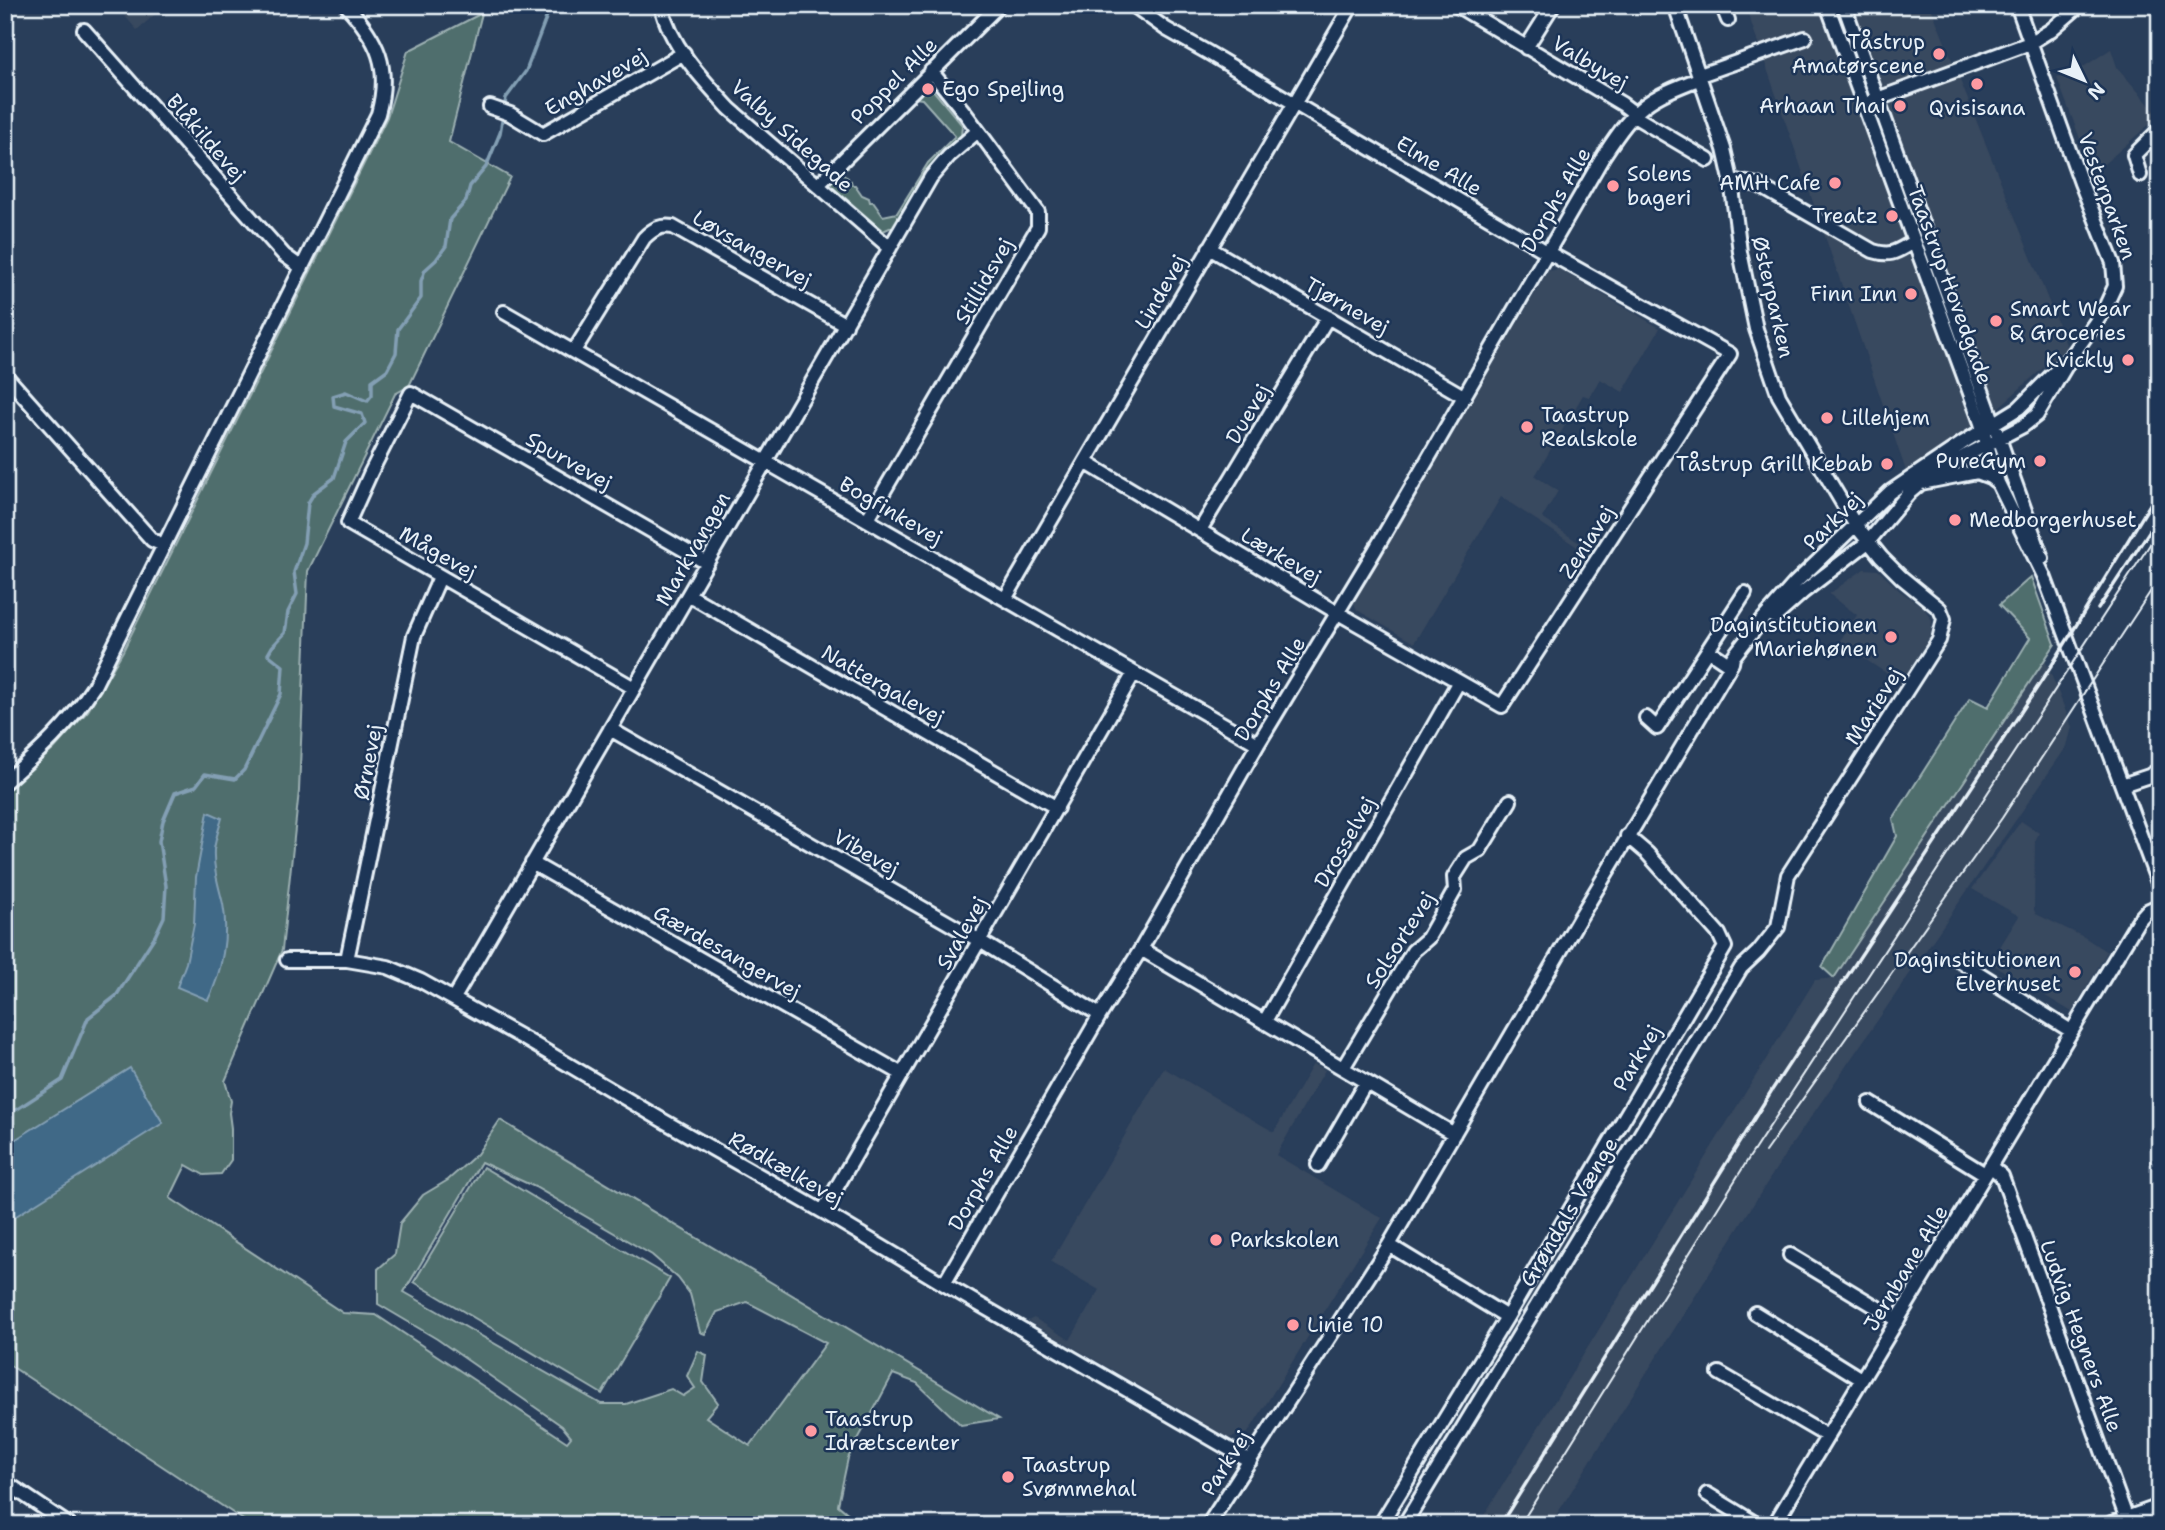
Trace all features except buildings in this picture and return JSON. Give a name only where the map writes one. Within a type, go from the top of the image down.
[{"type":"street","points":[[5,782],[52,741],[80,708],[94,686],[378,114],[384,91],[382,67],[376,46],[364,25],[346,5]]},
{"type":"street","name":"Valby Sidegade","points":[[662,5],[670,31],[684,53],[730,109],[890,248]]},
{"type":"street","name":"Poppel Alle","points":[[818,185],[999,5]]},
{"type":"street","name":"Elme Alle","points":[[1133,5],[1166,29],[1547,252],[1730,354]]},
{"type":"street","name":"Lindevej","points":[[1005,599],[1352,5]]},
{"type":"street","name":"Valbyvej","points":[[1456,5],[1622,104],[1633,114]]},
{"type":"street","name":"Valbyvej","points":[[1526,48],[1553,5]]},
{"type":"street","name":"Østerparken","points":[[1675,5],[1724,149],[1731,180],[1740,252],[1756,329],[1779,396],[1856,526]]},
{"type":"street","points":[[1722,5],[1728,20]]},
{"type":"street","name":"Taastrup Hovedgade","points":[[1827,5],[1913,242],[1989,427],[2000,438],[2042,555],[2045,576]]},
{"type":"street","name":"Taastrup Hovedgade","points":[[1844,5],[1989,427],[1987,445],[1998,483],[2045,576],[2160,888]]},
{"type":"street","name":"Vesterparken","points":[[2000,438],[2023,426],[2046,404],[2073,354],[2103,312],[2113,293],[2115,278],[2113,262],[2081,183],[2017,5]]},
{"type":"street","points":[[1863,104],[2030,43],[2051,30],[2080,5]]},
{"type":"street","name":"Blåkildevej","points":[[84,30],[284,255],[302,268]]},
{"type":"street","name":"Dorphs Alle","points":[[944,1284],[1258,744],[1465,397],[1604,155],[1633,114],[1660,94],[1700,76],[1805,38]]},
{"type":"street","name":"Enghavevej","points":[[498,110],[543,134],[684,53]]},
{"type":"street","name":"Stillidsvej","points":[[867,520],[1038,227],[1038,212],[931,71]]},
{"type":"street","points":[[1633,114],[1708,160]]},
{"type":"street","points":[[2140,175],[2134,155],[2160,129]]},
{"type":"street","name":"Markvangen","points":[[454,998],[931,177],[949,156],[978,131]]},
{"type":"street","points":[[1731,180],[1758,185],[1873,251],[1885,255],[1894,253],[1913,242]]},
{"type":"street","name":"Løvsangervej","points":[[574,351],[644,238],[652,230],[664,226],[673,226],[846,325]]},
{"type":"street","name":"Tjørnevej","points":[[1209,248],[1465,397]]},
{"type":"street","name":"Bogfinkevej","points":[[504,312],[1258,744]]},
{"type":"street","name":"Duevej","points":[[1200,530],[1328,317]]},
{"type":"street","name":"Zeniavej","points":[[1458,683],[1500,706],[1505,705],[1730,354]]},
{"type":"street","name":"Vesterparken","points":[[1989,427],[2032,398],[2073,354]]},
{"type":"street","points":[[5,375],[152,540],[163,545]]},
{"type":"street","name":"Spurvevej","points":[[411,393],[707,563]]},
{"type":"street","name":"Mågevej","points":[[411,393],[348,523],[634,688]]},
{"type":"street","name":"Parkvej","points":[[1731,664],[1733,657],[1765,616],[1795,583],[1890,492],[1989,427]]},
{"type":"street","name":"Parkvej","points":[[1208,1525],[1389,1245],[1731,664],[1780,611],[1868,542],[1908,494],[1921,483],[2000,438]]},
{"type":"street","name":"Lærkevej","points":[[1085,462],[1458,683]]},
{"type":"street","points":[[1921,483],[1977,472],[1998,483]]},
{"type":"street","name":"Marievej","points":[[1778,927],[1788,875],[1940,640],[1943,630],[1944,619],[1940,609],[1901,578],[1856,526]]},
{"type":"street","name":"Ørnevej","points":[[347,960],[414,636],[440,577]]},
{"type":"street","points":[[1646,718],[1657,728],[1745,593]]},
{"type":"street","name":"Nattergalevej","points":[[689,595],[1057,808]]},
{"type":"street","points":[[1708,650],[1731,664]]},
{"type":"street","name":"Svalevej","points":[[823,1211],[1134,673]]},
{"type":"street","name":"Drosselvej","points":[[1265,1021],[1458,683]]},
{"type":"street","name":"Vibevej","points":[[610,729],[980,941],[1100,1015]]},
{"type":"street","points":[[2122,785],[2149,776],[2160,769]]},
{"type":"street","name":"Solsortevej","points":[[1343,1068],[1413,951],[1428,938],[1455,890],[1454,877],[1466,858],[1480,849],[1510,801]]},
{"type":"street","name":"Parkvej","points":[[1380,1525],[1507,1317],[1725,947],[1713,927],[1647,853],[1628,836]]},
{"type":"street","name":"Gærdesangervej","points":[[532,863],[902,1074]]},
{"type":"street","name":"Jernbane Alle","points":[[1774,1525],[2141,917],[2160,905]]},
{"type":"street","name":"Grøndals Vænge","points":[[1404,1525],[1741,968],[1778,927]]},
{"type":"street","points":[[1141,949],[1454,1134]]},
{"type":"street","name":"Rødkælkevej","points":[[287,960],[347,960],[388,967],[454,998],[1250,1461]]},
{"type":"street","points":[[1958,960],[2071,1031]]},
{"type":"street","points":[[1318,1165],[1366,1082]]},
{"type":"street","points":[[1870,1103],[1988,1170]]},
{"type":"street","name":"Ludvig Hegners Alle","points":[[1988,1170],[2002,1176],[2128,1521]]},
{"type":"street","points":[[1389,1245],[1507,1317]]},
{"type":"street","points":[[1790,1255],[1898,1320]]},
{"type":"street","points":[[1755,1313],[1861,1379]]},
{"type":"street","points":[[1719,1373],[1827,1436]]},
{"type":"street","points":[[5,1482],[69,1525]]},
{"type":"street","points":[[1707,1494],[1758,1525]]},
{"type":"street","points":[[2107,1525],[2128,1521],[2160,1506]]},
{"type":"shaded area","points":[[115,5],[166,5],[137,30]]},
{"type":"shaded area","points":[[1745,5],[1930,5],[2067,347],[1981,423],[1907,474]]},
{"type":"shaded area","points":[[2111,49],[2117,67],[2159,116],[2097,170],[2091,168],[2057,78],[2077,71]]},
{"type":"shaded area","points":[[1559,269],[1660,328],[1623,392],[1600,379],[1589,397],[1583,395],[1535,476],[1558,491],[1542,518],[1593,552],[1591,556],[1501,497],[1414,643],[1357,610],[1354,603],[1548,271]]},
{"type":"shaded area","points":[[1864,569],[1878,570],[1900,591],[1924,608],[1932,620],[1931,635],[1901,683],[1839,642],[1857,615],[1829,594]]},
{"type":"shaded area","points":[[2045,659],[2072,727],[2067,746],[1786,1153],[1550,1525],[1478,1525],[1815,980],[1834,978]]},
{"type":"shaded area","points":[[208,812],[222,818],[214,857],[225,916],[225,940],[220,966],[208,1000],[177,987],[186,963],[194,924],[196,877]]},
{"type":"shaded area","points":[[2021,821],[2039,833],[2035,841],[2036,914],[2084,937],[2107,952],[2072,1012],[1990,963],[2019,916],[1972,889]]},
{"type":"shaded area","name":"Parkskolen","points":[[1313,1064],[1325,1070],[1276,1155],[1382,1218],[1248,1433],[1229,1438],[1028,1321],[1034,1318],[1070,1340],[1099,1290],[1051,1262],[1164,1068],[1274,1132]]},
{"type":"shaded area","points":[[130,1068],[163,1123],[5,1223],[5,1146]]},
{"type":"green space","points":[[482,13],[449,142],[510,177],[409,386],[395,394],[308,571],[299,791],[282,950],[225,1081],[231,1101],[231,1160],[221,1174],[204,1175],[186,1165],[170,1198],[343,1313],[376,1315],[567,1442],[571,1437],[562,1426],[437,1339],[378,1304],[378,1269],[395,1254],[400,1223],[423,1195],[448,1180],[477,1154],[500,1120],[999,1419],[961,1425],[917,1383],[893,1374],[848,1458],[838,1505],[862,1525],[251,1525],[5,1362],[5,877],[12,866],[5,859],[5,791],[54,749],[88,711],[123,651],[387,117],[408,51]],"holes":[[[481,1162],[535,1187],[652,1255],[678,1278],[690,1294],[700,1332],[705,1334],[717,1312],[747,1302],[826,1343],[750,1446],[706,1417],[718,1403],[703,1382],[707,1355],[698,1351],[687,1376],[695,1388],[683,1396],[671,1389],[626,1404],[601,1404],[404,1292]]]},
{"type":"green space","points":[[928,84],[962,125],[961,136],[929,168],[892,227],[883,231],[827,182],[846,165],[848,168],[842,170],[843,175],[862,195],[873,202],[883,216],[897,213],[928,163],[955,136],[922,99],[915,98]]},
{"type":"green space","points":[[2031,577],[2055,644],[1834,978],[1822,967],[1897,836],[1893,819],[1970,698],[1988,707],[2030,638],[1999,605]]},
{"type":"green space","points":[[483,1167],[670,1278],[602,1394],[414,1282]]},
{"type":"waterway","points":[[5,1117],[62,1080],[88,1018],[116,996],[155,936],[164,917],[166,886],[159,841],[163,821],[175,793],[196,786],[205,774],[235,779],[244,770],[281,694],[283,666],[268,654],[285,633],[288,612],[297,594],[294,572],[304,543],[308,503],[314,493],[334,478],[346,442],[365,423],[362,414],[334,406],[333,396],[346,392],[367,401],[372,395],[372,381],[387,370],[396,353],[398,329],[421,298],[421,281],[425,270],[446,246],[450,219],[466,201],[470,186],[486,167],[500,133],[506,98],[526,71],[551,5]]},
{"type":"tram line","points":[[1520,1525],[1749,1158],[2160,529]]},
{"type":"tram line","points":[[1765,1152],[2002,818],[2160,577]]},
{"type":"railway","points":[[1500,1525],[1772,1090],[2052,665],[2160,488]]},
{"type":"railway","points":[[2098,609],[2160,515]]},
{"type":"place","name":"Tåstrup Amatørscene","points":[[1939,54]]},
{"type":"place","name":"Qvisisana","points":[[1977,84]]},
{"type":"place","name":"Ego Spejling","points":[[928,89]]},
{"type":"place","name":"Arhaan Thai","points":[[1900,106]]},
{"type":"place","name":"AMH Cafe","points":[[1835,183]]},
{"type":"place","name":"Solens bageri","points":[[1613,186]]},
{"type":"place","name":"Treatz","points":[[1892,216]]},
{"type":"place","name":"Finn Inn","points":[[1911,294]]},
{"type":"place","name":"Smart Wear & Groceries","points":[[1996,321]]},
{"type":"place","name":"Kvickly","points":[[2128,360]]},
{"type":"place","name":"Lillehjem","points":[[1827,418]]},
{"type":"place","name":"Taastrup Realskole","points":[[1527,427]]},
{"type":"place","name":"PureGym","points":[[2040,461]]},
{"type":"place","name":"Tåstrup Grill Kebab","points":[[1887,464]]},
{"type":"place","name":"Medborgerhuset","points":[[1955,520]]},
{"type":"place","name":"Daginstitutionen Mariehønen","points":[[1891,637]]},
{"type":"place","name":"Daginstitutionen Elverhuset","points":[[2075,972]]},
{"type":"place","name":"Parkskolen","points":[[1216,1240]]},
{"type":"place","name":"Linie 10","points":[[1293,1325]]},
{"type":"place","name":"Taastrup Idrætscenter","points":[[811,1431]]},
{"type":"place","name":"Taastrup Svømmehal","points":[[1008,1477]]}]
